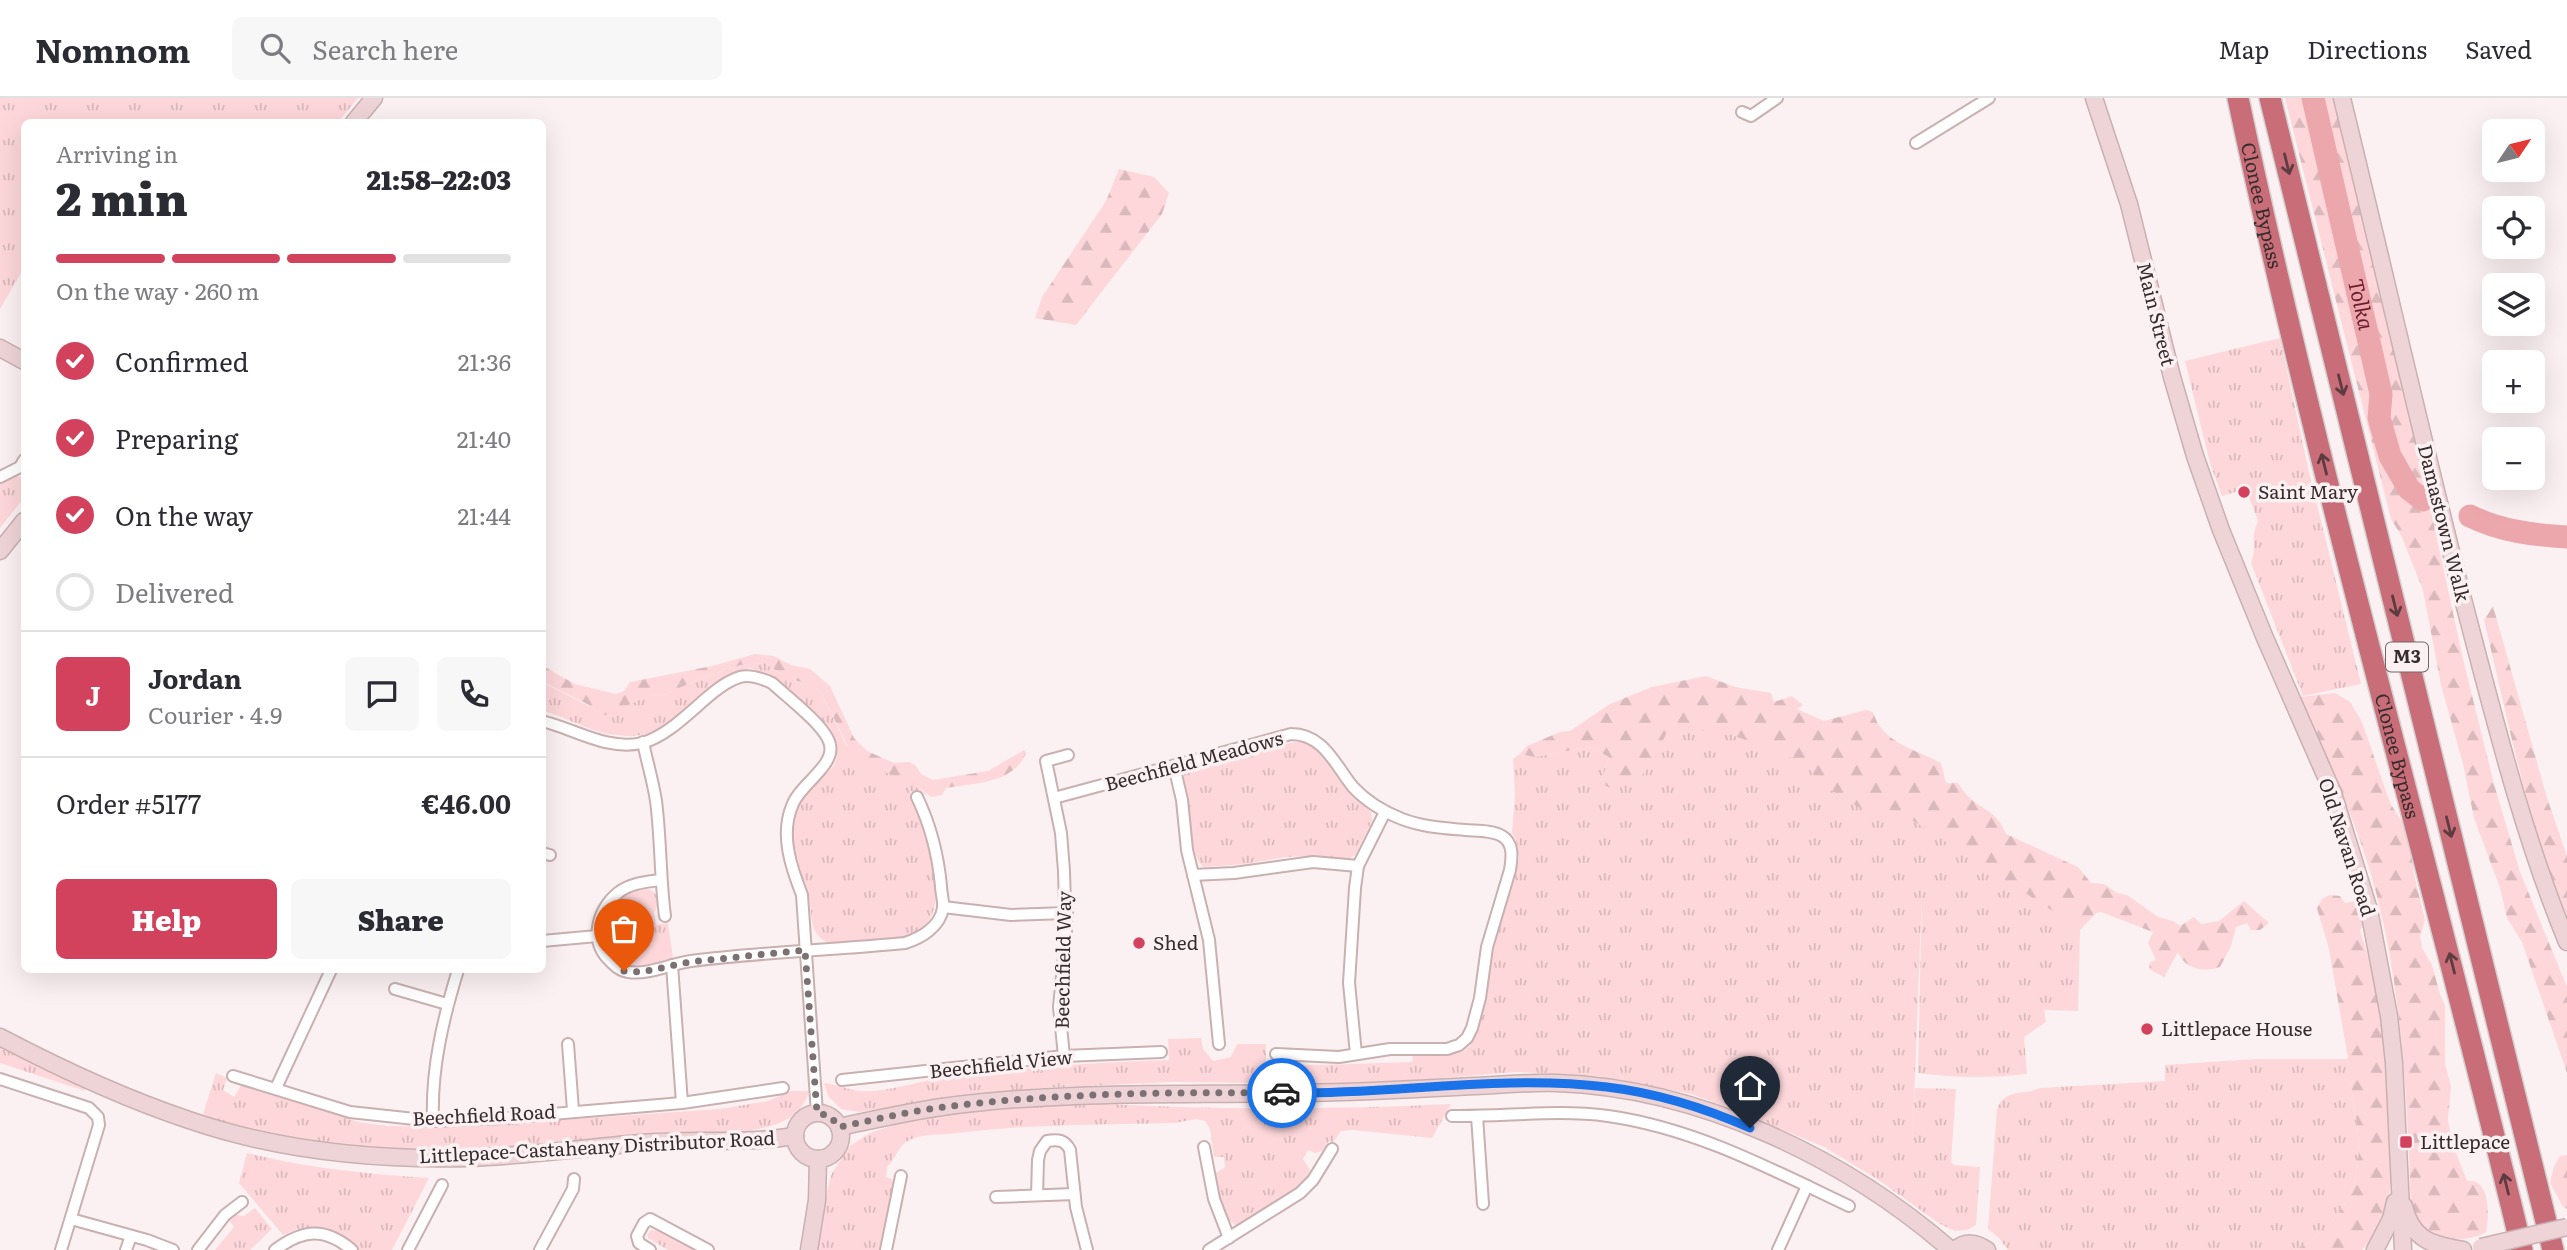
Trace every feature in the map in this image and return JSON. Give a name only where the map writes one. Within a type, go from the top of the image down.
[{"type":"highway","name":"Clonee Bypass","points":[[2238,98],[2266,230],[2522,1250]]},
{"type":"highway","name":"Clonee Bypass","points":[[2270,98],[2553,1250]]},
{"type":"street","points":[[356,119],[374,98]]},
{"type":"street","points":[[1742,111],[1747,115],[1755,114],[1777,98]]},
{"type":"street","points":[[1916,143],[1989,98]]},
{"type":"street","name":"Main Street","points":[[2094,98],[2129,204],[2195,456],[2221,530]]},
{"type":"street","name":"Damastown Walk","points":[[2343,98],[2434,485],[2477,651],[2522,815],[2547,893],[2567,943]]},
{"type":"street","points":[[0,348],[21,359]]},
{"type":"street","points":[[0,477],[21,467]]},
{"type":"street","points":[[0,551],[21,525]]},
{"type":"street","name":"Old Navan Road","points":[[2221,530],[2333,793],[2369,910],[2389,1016],[2403,1250]]},
{"type":"street","points":[[546,722],[602,742],[643,743],[668,729],[718,690],[740,677],[762,678],[772,683],[822,731],[830,743],[831,755],[798,794],[789,817],[787,840],[791,864],[802,895],[817,1113]]},
{"type":"street","name":"Beechfield Meadows","points":[[1054,798],[1291,734],[1304,734],[1318,743],[1336,761],[1353,786],[1385,812],[1425,827],[1488,832],[1501,835],[1507,840],[1512,857],[1510,870],[1487,947],[1480,998],[1467,1038],[1459,1045],[1447,1049],[1408,1047],[1356,1054]]},
{"type":"street","points":[[643,743],[656,803],[660,880],[666,916]]},
{"type":"street","name":"Beechfield Way","points":[[1064,1056],[1059,1007],[1066,913],[1061,833],[1046,761],[1068,755]]},
{"type":"street","points":[[1174,766],[1209,940],[1219,1044]]},
{"type":"street","points":[[660,880],[632,885],[620,891],[602,912],[597,925],[597,936],[605,957],[615,967],[624,971],[642,972],[672,965],[805,950],[910,942],[922,938],[931,929],[943,907],[939,860],[929,808],[918,797]]},
{"type":"street","points":[[1276,1054],[1356,1054],[1349,983],[1358,866],[1385,812]]},
{"type":"street","points":[[1194,875],[1234,873],[1313,862],[1358,866]]},
{"type":"street","points":[[943,907],[1010,915],[1066,913]]},
{"type":"street","points":[[546,941],[597,936]]},
{"type":"street","points":[[672,965],[682,1102]]},
{"type":"street","points":[[276,1088],[330,973]]},
{"type":"street","points":[[433,1121],[435,1073],[447,1004],[457,973]]},
{"type":"street","points":[[395,989],[447,1004]]},
{"type":"street","name":"Littlepace-Castaheany Distributor Road","points":[[0,1037],[55,1066],[191,1121],[257,1138],[322,1149],[392,1157],[468,1158],[664,1141],[795,1136]]},
{"type":"street","name":"Beechfield Road","points":[[568,1044],[573,1110]]},
{"type":"street","name":"Beechfield View","points":[[842,1080],[1064,1056],[1161,1052]]},
{"type":"street","name":"Beechfield Road","points":[[233,1076],[350,1112],[433,1121],[504,1118],[682,1102],[783,1088]]},
{"type":"street","points":[[0,1079],[89,1108],[99,1117],[99,1125],[61,1250]]},
{"type":"street","points":[[839,1127],[943,1107],[1035,1098],[1139,1093],[1290,1094],[1534,1083],[1606,1087],[1650,1095],[1727,1118],[1817,1158],[1879,1195],[1953,1250],[1965,1244],[1973,1244],[1987,1250]]},
{"type":"street","points":[[817,1113],[830,1116],[841,1134],[837,1149],[825,1158],[818,1159],[799,1150],[795,1136],[799,1123],[810,1114],[817,1113]]},
{"type":"street","points":[[1452,1116],[1567,1113],[1646,1123],[1727,1149],[1849,1206]]},
{"type":"street","points":[[1477,1116],[1483,1204]]},
{"type":"street","points":[[1037,1195],[1040,1151],[1047,1142],[1056,1140],[1067,1144],[1070,1150],[1074,1195],[1087,1250]]},
{"type":"street","points":[[1204,1147],[1214,1199],[1229,1238]]},
{"type":"street","points":[[1209,1250],[1300,1193],[1313,1180],[1332,1149]]},
{"type":"street","points":[[809,1250],[817,1200],[818,1159]]},
{"type":"street","points":[[886,1250],[901,1176]]},
{"type":"street","points":[[540,1250],[573,1189],[574,1179]]},
{"type":"street","points":[[2399,1183],[2406,1214],[2416,1233],[2434,1245],[2463,1250]]},
{"type":"street","name":"Old Navan Road","points":[[2375,1250],[2391,1219],[2399,1183]]},
{"type":"street","points":[[408,1250],[442,1185]]},
{"type":"street","points":[[1778,1250],[1807,1186]]},
{"type":"street","points":[[996,1197],[1074,1195]]},
{"type":"street","points":[[198,1250],[225,1215],[242,1202]]},
{"type":"street","points":[[71,1219],[173,1250]]},
{"type":"street","points":[[650,1250],[639,1243],[637,1236],[644,1223],[650,1219],[708,1250]]},
{"type":"street","points":[[2476,1249],[2567,1227]]},
{"type":"street","points":[[275,1250],[299,1235],[320,1233],[336,1237],[352,1250]]},
{"type":"street","points":[[126,1250],[131,1236]]},
{"type":"green space","points":[[0,98],[358,98],[340,119],[21,119],[21,273],[0,309]]},
{"type":"green space","points":[[2285,98],[2334,98],[2494,784],[2520,872],[2567,987],[2567,1073],[2522,942],[2507,918],[2500,888],[2474,818],[2463,764],[2441,685],[2423,590],[2401,535],[2391,519]]},
{"type":"green space","points":[[1119,169],[1154,177],[1169,193],[1162,214],[1076,325],[1035,318],[1042,297],[1106,201]]},
{"type":"green space","points":[[2280,338],[2308,468],[2361,684],[2303,696],[2251,563],[2258,521],[2246,489],[2222,496],[2210,463],[2185,361]]},
{"type":"green space","points":[[16,476],[21,477],[21,502],[0,528],[0,482]]},
{"type":"green space","points":[[2493,606],[2547,798],[2567,856],[2567,916],[2529,807],[2510,733],[2484,620]]},
{"type":"green space","points":[[755,654],[774,656],[791,665],[810,669],[830,686],[854,738],[867,751],[894,763],[910,762],[921,774],[933,780],[988,771],[1024,750],[1026,753],[1012,771],[1003,776],[981,783],[946,788],[942,795],[931,797],[914,783],[868,766],[853,757],[823,696],[815,687],[786,677],[765,663],[741,665],[710,675],[660,696],[650,695],[607,715],[592,715],[589,705],[546,684],[546,668],[575,684],[616,694],[624,691],[630,682],[712,666]]},
{"type":"green space","points":[[765,663],[786,677],[815,687],[823,696],[846,745],[914,783],[927,795],[910,791],[930,849],[936,893],[933,913],[923,928],[905,938],[829,943],[814,930],[809,898],[793,844],[793,825],[802,800],[833,767],[837,752],[823,722],[809,707],[762,673],[750,668],[737,674],[672,722],[637,736],[600,732],[546,712],[546,684],[606,715],[650,695],[660,696],[741,665]]},
{"type":"green space","points":[[1706,676],[1735,687],[1771,693],[1774,702],[1792,696],[1803,705],[1797,709],[1824,721],[1866,710],[1873,712],[1877,723],[1892,738],[1941,763],[1946,783],[1958,783],[1968,796],[1995,816],[2006,834],[2078,867],[2091,883],[2104,884],[2117,893],[2127,895],[2158,917],[2180,926],[2194,917],[2201,924],[2219,921],[2244,901],[2269,923],[2260,930],[2251,930],[2247,923],[2236,927],[2231,946],[2220,967],[2207,970],[2195,968],[2185,962],[2178,952],[2164,977],[2149,969],[2150,962],[2156,960],[2148,943],[2153,932],[2101,912],[2096,913],[2081,929],[1898,811],[1860,808],[1822,785],[1805,764],[1732,735],[1670,726],[1650,766],[1642,775],[1635,772],[1612,789],[1601,783],[1609,757],[1590,747],[1534,757],[1520,754],[1527,746],[1560,732],[1570,731],[1610,704],[1652,687]]},
{"type":"green space","points":[[2335,693],[2350,702],[2362,722],[2390,803],[2410,840],[2414,874],[2425,920],[2420,936],[2422,948],[2432,965],[2445,1006],[2445,1063],[2451,1087],[2448,1119],[2451,1140],[2467,1181],[2481,1186],[2487,1200],[2486,1232],[2472,1238],[2446,1239],[2430,1234],[2418,1225],[2411,1205],[2401,1038],[2390,956],[2371,874],[2356,829],[2300,697]]},
{"type":"green space","points":[[1640,715],[1781,740],[2088,903],[2080,931],[2078,1011],[2044,1010],[2046,1022],[2024,1037],[2027,1074],[1945,1076],[1918,1073],[1922,891],[1912,1155],[1915,1088],[1956,1089],[1951,1162],[1954,1165],[1980,1167],[1976,1225],[1967,1230],[1955,1231],[1940,1224],[1877,1179],[1824,1147],[1733,1109],[1691,1094],[1597,1076],[1517,1072],[1391,1082],[1172,1082],[1042,1088],[860,1112],[841,1109],[828,1096],[824,1083],[871,1091],[950,1076],[1004,1070],[1169,1060],[1168,1039],[1201,1038],[1203,1049],[1213,1061],[1231,1057],[1237,1044],[1266,1044],[1266,1064],[1412,1062],[1413,1054],[1462,1052],[1470,1046],[1482,1017],[1493,943],[1519,858],[1512,833],[1515,794],[1513,759],[1520,754],[1534,757],[1590,747],[1609,757],[1605,768]]},
{"type":"green space","points":[[1299,741],[1314,747],[1346,788],[1371,812],[1372,821],[1355,855],[1349,859],[1285,857],[1245,864],[1203,867],[1198,861],[1192,839],[1184,772],[1194,766]]},
{"type":"green space","points":[[643,888],[652,891],[657,897],[654,913],[656,925],[668,923],[673,958],[646,966],[630,967],[617,962],[608,953],[604,941],[605,928],[618,902],[629,893]]},
{"type":"green space","points":[[2329,895],[2340,896],[2345,903],[2359,902],[2365,919],[2360,931],[2373,976],[2383,1042],[2390,1185],[2383,1221],[2362,1250],[2293,1250],[2305,1245],[2332,1221],[2354,1184],[2358,1164],[2357,1123],[2346,1059],[2348,1058],[2329,949],[2317,908],[2322,899]]},
{"type":"green space","points":[[0,1048],[85,1087],[85,1091],[0,1063]]},
{"type":"green space","points":[[2256,1059],[2346,1059],[2357,1123],[2358,1164],[2354,1184],[2345,1203],[2332,1221],[2310,1242],[2293,1250],[2008,1250],[1988,1229],[1997,1109],[2005,1098],[2040,1088],[2165,1081],[2165,1065]]},
{"type":"green space","points":[[216,1073],[227,1078],[223,1090],[234,1097],[242,1084],[274,1092],[358,1122],[388,1126],[460,1127],[719,1109],[768,1101],[791,1091],[809,1091],[801,1108],[788,1119],[753,1130],[612,1137],[500,1148],[426,1149],[365,1147],[304,1140],[212,1119],[203,1114]]},
{"type":"green space","points":[[1087,1103],[1269,1108],[1451,1104],[1432,1138],[1341,1131],[1322,1151],[1315,1153],[1308,1150],[1303,1159],[1310,1170],[1289,1195],[1236,1225],[1227,1219],[1216,1187],[1216,1173],[1225,1167],[1224,1157],[1214,1157],[1210,1129],[1205,1121],[1196,1119],[1175,1123],[1033,1127],[921,1136],[903,1145],[887,1167],[886,1177],[892,1179],[894,1187],[881,1250],[816,1250],[832,1173],[850,1146],[870,1133],[903,1122],[969,1112]]},
{"type":"green space","points":[[247,1153],[337,1170],[429,1178],[392,1250],[359,1250],[339,1234],[314,1228],[297,1229],[283,1235],[239,1183]]},
{"type":"green space","points":[[2567,1155],[2567,1209],[2563,1207],[2550,1183],[2554,1166],[2560,1156]]},
{"type":"green space","points":[[255,1208],[272,1229],[250,1250],[215,1250],[234,1227],[229,1220],[235,1215],[244,1216]]},
{"type":"green space","points":[[651,1230],[694,1250],[668,1250],[648,1238]]},
{"type":"waterway","name":"Tolka","points":[[2313,98],[2381,394],[2379,418],[2390,456],[2409,489],[2423,500]]},
{"type":"waterway","name":"Tolka","points":[[2470,516],[2517,531],[2567,537]]},
{"type":"way so far","points":[[624,971],[642,972],[689,962],[805,950],[817,1113],[830,1116],[839,1127],[943,1107],[1035,1098],[1139,1093],[1282,1093]]},
{"type":"place","name":"Saint Mary","points":[[2244,492]]},
{"type":"place","name":"Shed","points":[[1139,943]]},
{"type":"place","name":"Littlepace House","points":[[2147,1029]]},
{"type":"place","name":"Littlepace","points":[[2406,1142]]},
{"type":"route","points":[[1282,1093],[1556,1083],[1637,1092],[1675,1101],[1750,1128]]}]
